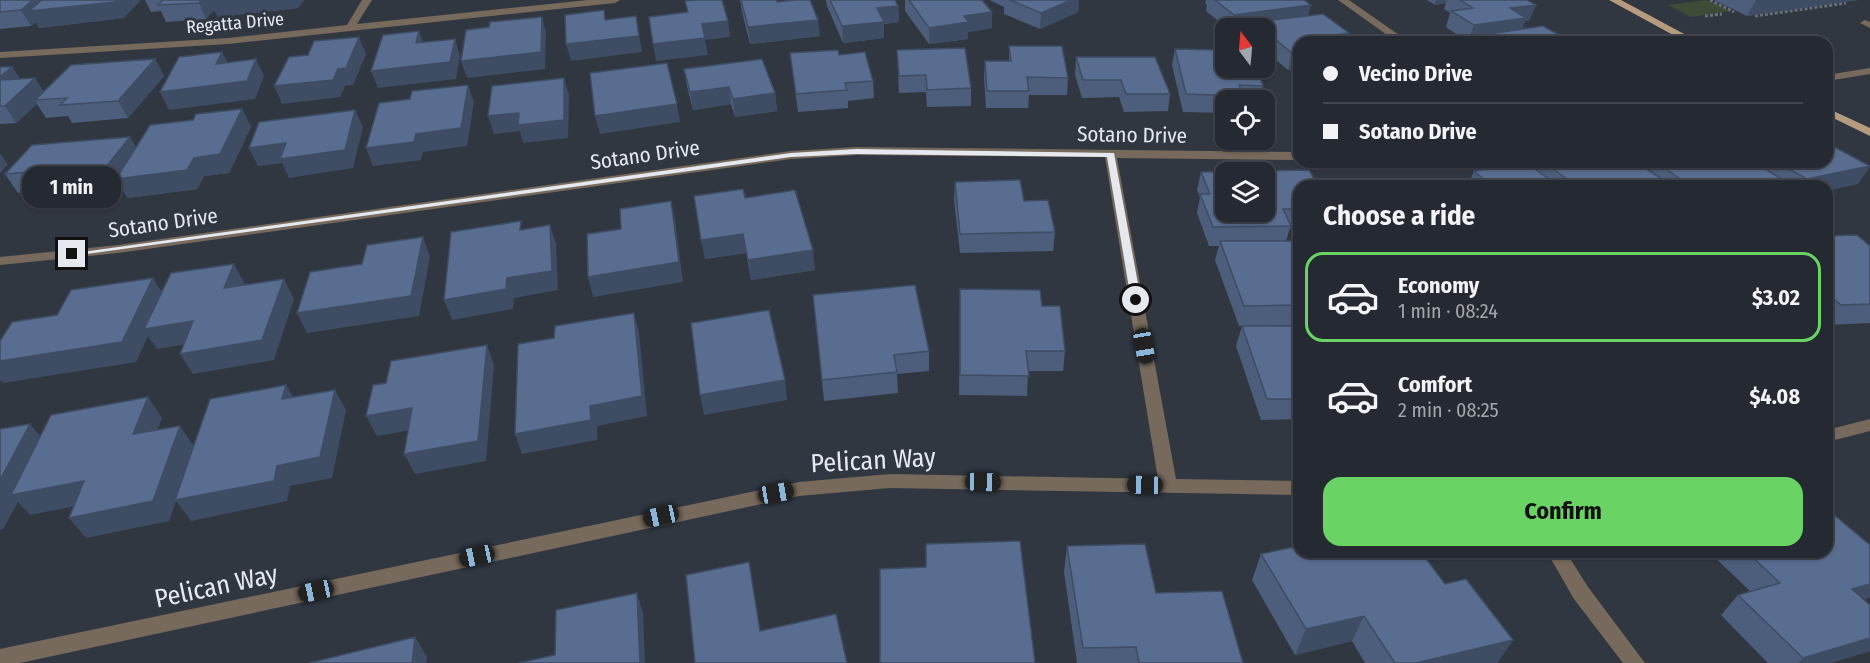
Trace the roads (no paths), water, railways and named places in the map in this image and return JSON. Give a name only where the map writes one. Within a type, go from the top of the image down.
[{"type":"main road","points":[[1614,0],[1683,36]]},
{"type":"main road","points":[[1833,114],[1870,133]]},
{"type":"street","points":[[350,28],[367,0]]},
{"type":"street","name":"Regatta Drive","points":[[0,55],[204,44],[615,0]]},
{"type":"street","points":[[1343,0],[1395,36]]},
{"type":"street","points":[[1833,77],[1870,71]]},
{"type":"street","name":"Sotano Drive","points":[[0,261],[129,248],[791,155],[856,151],[1293,156]]},
{"type":"street","points":[[1111,155],[1168,486]]},
{"type":"street","points":[[1833,434],[1870,425]]},
{"type":"street","name":"Pelican Way","points":[[10,659],[799,489],[891,481],[1293,488]]},
{"type":"street","points":[[1560,558],[1581,593],[1635,663]]}]
